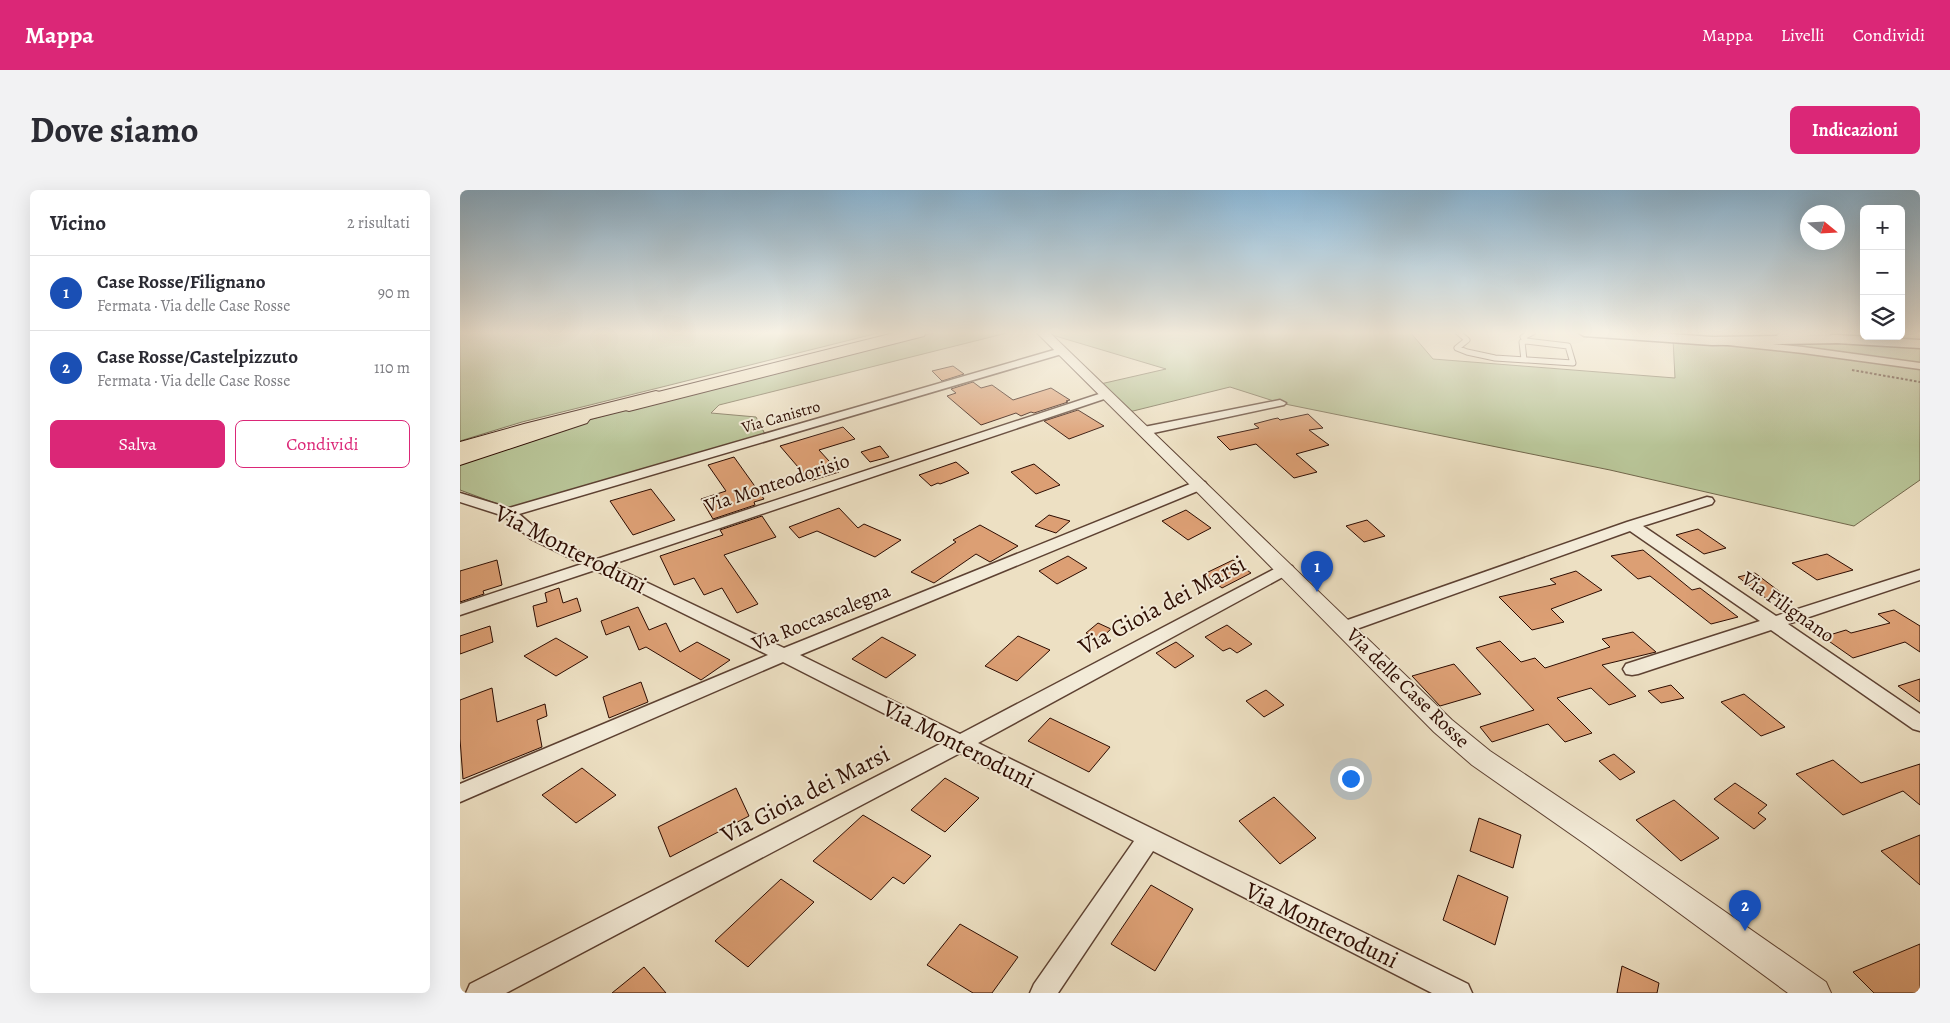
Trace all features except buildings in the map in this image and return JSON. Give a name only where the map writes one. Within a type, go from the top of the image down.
[{"type":"highway","points":[[460,444],[542,420],[742,369]]},
{"type":"highway","points":[[460,449],[531,428],[767,369]]},
{"type":"highway","points":[[460,458],[656,397]]},
{"type":"street","name":"Via Canistro","points":[[509,513],[998,369]]},
{"type":"street","name":"Via delle Case Rosse","points":[[1080,369],[1286,569],[1443,726],[1481,758],[1598,838],[1815,993]]},
{"type":"street","name":"Via Monteodorisio","points":[[460,610],[1106,395]]},
{"type":"street","points":[[1144,431],[1280,403]]},
{"type":"street","name":"Via Roccascalegna","points":[[460,793],[784,655],[1200,485]]},
{"type":"street","name":"Via Monteroduni","points":[[460,497],[509,513],[536,536],[784,655],[1459,993]]},
{"type":"street","points":[[1345,628],[1632,525],[1707,501]]},
{"type":"street","name":"Via Filignano","points":[[1632,525],[1920,724]]},
{"type":"street","name":"Via Gioia dei Marsi","points":[[479,993],[959,744],[1286,569]]},
{"type":"street","points":[[1632,669],[1920,574]]},
{"type":"street","points":[[1043,993],[1149,839]]},
{"type":"green space","points":[[460,369],[732,369],[522,422],[460,441]]},
{"type":"green space","points":[[782,369],[861,369],[719,405],[711,413],[756,417],[765,434],[511,509],[460,490],[460,461],[567,426],[696,390]]},
{"type":"green space","points":[[1164,369],[1566,369],[1675,378],[1675,369],[1920,369],[1920,480],[1854,526],[1610,470],[1280,403],[1230,387],[1125,413],[1096,385]]},
{"type":"place","name":"Case Rosse/Filignano","points":[[1317,592]]},
{"type":"place","name":"Case Rosse/Castelpizzuto","points":[[1745,931]]}]
